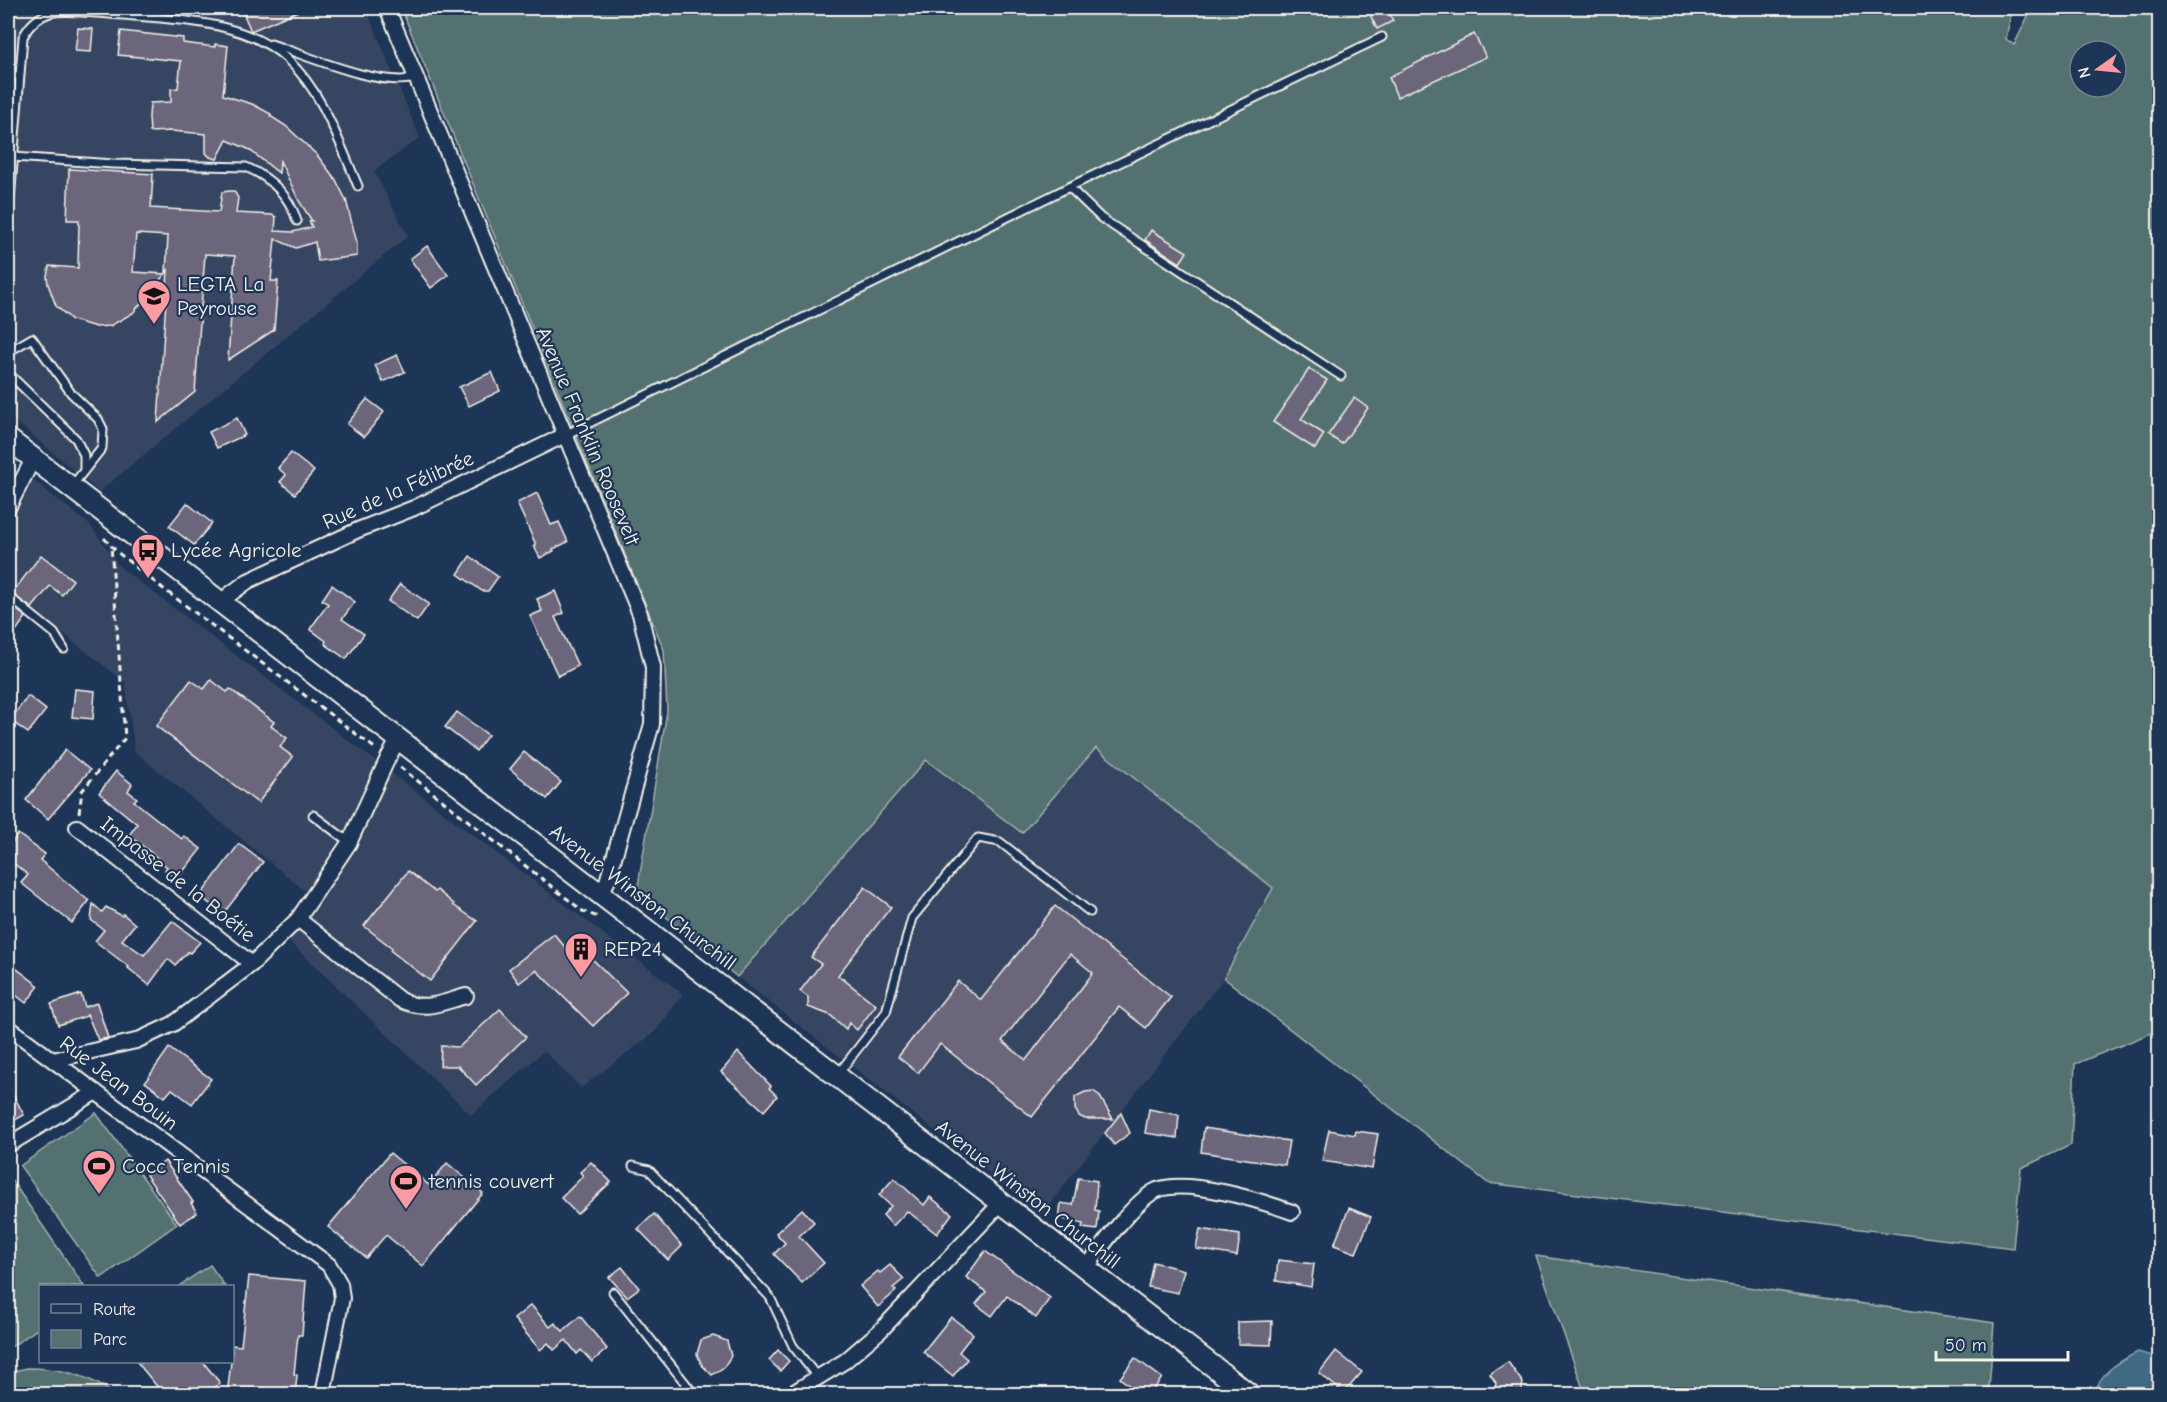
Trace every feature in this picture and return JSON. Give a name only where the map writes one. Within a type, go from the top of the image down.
[{"type":"main road","name":"Avenue Winston Churchill","points":[[8,440],[622,910],[1248,1395]]},
{"type":"street","name":"Avenue Franklin Roosevelt","points":[[387,8],[640,614],[653,667],[652,724],[607,882],[599,894]]},
{"type":"street","name":"Rue de la Félibrée","points":[[221,604],[228,595],[248,581],[358,530],[414,508],[565,435]]},
{"type":"street","points":[[8,508],[33,459]]},
{"type":"street","points":[[53,1060],[136,1041],[173,1024],[252,964],[298,919],[349,843],[398,740]]},
{"type":"street","name":"Impasse de la Boétie","points":[[78,827],[252,964]]},
{"type":"street","points":[[298,919],[400,1000],[413,1006],[429,1007],[466,996]]},
{"type":"street","name":"Rue Jean Bouin","points":[[8,1027],[329,1265],[340,1284],[342,1298],[323,1395]]},
{"type":"street","points":[[8,1145],[96,1092]]},
{"type":"street","points":[[1086,1269],[1133,1210],[1145,1197],[1158,1190],[1188,1187],[1250,1197],[1292,1212]]},
{"type":"street","points":[[791,1395],[849,1358],[881,1330],[1001,1203]]},
{"type":"lane","points":[[8,226],[23,37],[29,25],[51,13],[98,10],[207,23],[376,78],[405,81],[416,78]]},
{"type":"lane","points":[[565,435],[1069,187],[1382,37]]},
{"type":"lane","points":[[262,41],[286,58],[315,93],[330,120],[358,186]]},
{"type":"lane","points":[[8,75],[20,76]]},
{"type":"lane","points":[[13,157],[113,164],[246,167],[262,174],[287,197],[297,221]]},
{"type":"lane","points":[[1069,187],[1101,218],[1341,376]]},
{"type":"lane","points":[[8,352],[33,338],[70,393],[98,419],[104,436],[102,448],[71,488]]},
{"type":"lane","points":[[8,373],[76,439],[84,455],[84,469]]},
{"type":"lane","points":[[8,596],[54,633],[64,649]]},
{"type":"lane","points":[[313,815],[349,843]]},
{"type":"lane","points":[[837,1076],[886,1012],[912,918],[978,838],[1000,842],[1090,912]]},
{"type":"lane","points":[[633,1166],[649,1170],[770,1297],[793,1346],[818,1378]]},
{"type":"lane","points":[[613,1292],[694,1395]]},
{"type":"path","points":[[104,537],[117,552],[161,587],[388,758],[584,912],[604,917],[622,910]]},
{"type":"path","points":[[78,827],[82,791],[125,738],[111,545]]},
{"type":"shaded area","name":"LEGTA La Peyrouse","points":[[8,8],[366,8],[420,138],[374,171],[408,236],[99,492],[8,415]]},
{"type":"shaded area","points":[[32,479],[90,525],[121,568],[683,994],[656,1031],[581,1088],[544,1051],[471,1115],[277,930],[306,892],[135,752],[125,682],[8,591],[8,525]]},
{"type":"shaded area","points":[[1096,748],[1273,888],[1224,978],[1042,1214],[737,977],[926,760],[1022,833]]},
{"type":"shaded area","points":[[2138,1352],[2159,1358],[2159,1391],[2141,1394],[2095,1394],[2105,1374]]},
{"type":"green space","points":[[401,8],[2012,8],[2006,39],[2014,45],[2032,8],[2159,8],[2159,1030],[2075,1064],[2071,1145],[2021,1168],[2013,1248],[1488,1183],[1224,978],[1273,888],[1096,748],[1022,833],[926,760],[737,977],[637,892],[667,711],[664,650]]},
{"type":"green space","points":[[96,1113],[177,1224],[101,1278],[20,1166]]},
{"type":"green space","points":[[8,1175],[83,1285],[39,1285],[39,1328],[8,1349]]},
{"type":"green space","points":[[1536,1256],[1994,1323],[1989,1388],[1977,1394],[1585,1394]]},
{"type":"green space","points":[[210,1265],[224,1285],[180,1285]]},
{"type":"green space","points":[[26,1368],[50,1369],[83,1377],[114,1394],[8,1394],[8,1373]]},
{"type":"building","points":[[241,8],[305,8],[251,31]]},
{"type":"building","points":[[1367,8],[1387,8],[1393,21],[1377,29]]},
{"type":"building","points":[[78,28],[93,29],[91,52],[75,51]]},
{"type":"building","points":[[121,31],[183,38],[183,43],[215,47],[215,44],[228,46],[223,95],[252,104],[271,114],[270,116],[286,126],[317,155],[336,180],[346,200],[357,243],[357,256],[318,261],[315,242],[296,248],[275,239],[271,281],[278,281],[274,330],[228,360],[235,256],[205,254],[195,392],[158,422],[168,270],[166,273],[168,236],[136,234],[133,272],[165,274],[133,313],[110,326],[96,327],[72,320],[56,306],[47,276],[49,266],[78,268],[79,220],[67,220],[69,169],[153,174],[151,208],[219,212],[222,192],[234,191],[238,198],[236,213],[272,215],[276,217],[275,231],[293,232],[312,227],[309,221],[312,221],[299,201],[280,161],[279,173],[248,149],[227,140],[217,159],[206,153],[206,134],[150,132],[150,103],[171,102],[171,89],[178,88],[181,61],[118,55]]},
{"type":"building","points":[[1474,34],[1486,57],[1397,97],[1389,77]]},
{"type":"building","points":[[1151,230],[1187,252],[1180,263],[1145,240]]},
{"type":"building","points":[[427,246],[448,275],[431,288],[410,259]]},
{"type":"building","points":[[397,355],[405,372],[383,382],[375,365]]},
{"type":"building","points":[[1309,369],[1327,380],[1301,419],[1324,434],[1315,449],[1273,422]]},
{"type":"building","points":[[492,372],[500,391],[469,406],[459,387]]},
{"type":"building","points":[[1354,398],[1368,408],[1342,444],[1328,435]]},
{"type":"building","points":[[367,399],[384,412],[364,437],[347,424]]},
{"type":"building","points":[[237,418],[245,435],[217,448],[209,432]]},
{"type":"building","points":[[291,453],[314,471],[295,494],[280,482],[286,475],[278,468]]},
{"type":"building","points":[[537,493],[551,525],[559,522],[568,542],[540,558],[517,503]]},
{"type":"building","points":[[187,503],[212,523],[194,545],[169,526]]},
{"type":"building","points":[[41,555],[73,580],[62,595],[50,586],[32,608],[8,591],[8,582],[16,588]]},
{"type":"building","points":[[470,556],[498,577],[488,591],[482,591],[458,574]]},
{"type":"building","points":[[400,584],[429,604],[417,621],[388,601]]},
{"type":"building","points":[[332,585],[355,602],[342,619],[364,634],[346,659],[325,644],[326,641],[310,629],[328,604],[322,600]]},
{"type":"building","points":[[555,591],[564,613],[555,617],[578,666],[558,676],[530,616],[542,611],[537,599]]},
{"type":"building","points":[[8,603],[26,617],[8,642]]},
{"type":"building","points":[[191,680],[204,689],[211,680],[227,692],[230,689],[274,722],[271,726],[287,738],[280,747],[293,757],[258,803],[156,726]]},
{"type":"building","points":[[75,689],[95,691],[93,719],[72,717]]},
{"type":"building","points":[[28,696],[46,710],[28,733],[10,720]]},
{"type":"building","points":[[457,712],[488,735],[476,751],[445,727]]},
{"type":"building","points":[[65,750],[90,770],[48,819],[26,800]]},
{"type":"building","points":[[524,752],[561,782],[547,799],[510,769]]},
{"type":"building","points":[[116,771],[132,784],[128,791],[137,798],[134,801],[182,839],[184,836],[201,849],[177,879],[165,870],[167,867],[160,860],[129,835],[137,824],[99,793]]},
{"type":"building","points":[[18,834],[45,854],[40,860],[89,901],[72,923],[21,883],[28,875],[8,859],[8,848]]},
{"type":"building","points":[[239,844],[263,862],[223,914],[200,896]]},
{"type":"building","points":[[408,871],[477,921],[430,981],[391,951],[392,948],[364,926]]},
{"type":"building","points":[[865,887],[891,907],[838,975],[876,1005],[857,1030],[849,1023],[846,1029],[830,1015],[808,1007],[808,997],[800,991],[821,964],[811,957]]},
{"type":"building","points":[[93,904],[102,912],[106,907],[122,916],[123,914],[135,924],[122,940],[144,955],[172,921],[200,942],[175,965],[168,959],[149,985],[95,941],[104,930],[91,920]]},
{"type":"building","points":[[1055,906],[1171,997],[1146,1028],[1119,1007],[1032,1117],[940,1044],[918,1073],[898,1057],[958,981],[981,1000]],"holes":[[[1070,954],[1093,973],[1026,1060],[1002,1041]]]},
{"type":"building","name":"REP24","points":[[554,934],[571,954],[580,947],[627,993],[593,1026],[536,970],[519,983],[509,969]]},
{"type":"building","points":[[8,962],[39,986],[26,1003],[8,989]]},
{"type":"building","points":[[81,994],[85,1007],[97,1003],[108,1038],[98,1040],[87,1014],[87,1016],[58,1025],[51,1004]]},
{"type":"building","points":[[500,1009],[526,1037],[476,1085],[458,1066],[440,1066],[441,1046],[459,1047]]},
{"type":"building","points":[[169,1048],[211,1079],[192,1104],[172,1089],[165,1097],[145,1082]]},
{"type":"building","points":[[738,1052],[771,1086],[769,1088],[777,1096],[764,1111],[721,1072]]},
{"type":"building","points":[[8,1085],[24,1115],[8,1124]]},
{"type":"building","points":[[1093,1091],[1099,1095],[1113,1119],[1085,1119],[1079,1116],[1075,1109],[1075,1097]]},
{"type":"building","points":[[1149,1109],[1179,1115],[1177,1138],[1145,1133]]},
{"type":"building","points":[[1121,1113],[1130,1133],[1114,1145],[1105,1133]]},
{"type":"building","points":[[1204,1128],[1289,1141],[1285,1165],[1201,1152]]},
{"type":"building","points":[[1329,1130],[1355,1135],[1356,1131],[1378,1134],[1372,1169],[1322,1161]]},
{"type":"building","name":"tennis couvert","points":[[390,1153],[429,1185],[447,1163],[483,1193],[423,1266],[386,1235],[366,1258],[328,1227]]},
{"type":"building","points":[[165,1161],[193,1202],[191,1203],[197,1213],[180,1224],[146,1175]]},
{"type":"building","points":[[591,1162],[611,1182],[577,1214],[561,1198],[583,1176],[580,1172]]},
{"type":"building","points":[[894,1178],[924,1205],[930,1197],[952,1214],[937,1234],[907,1211],[893,1226],[883,1215],[891,1206],[879,1195]]},
{"type":"building","points":[[1078,1178],[1097,1181],[1095,1210],[1099,1211],[1097,1230],[1082,1228],[1083,1224],[1059,1218],[1061,1203],[1073,1205]]},
{"type":"building","points":[[1349,1208],[1371,1217],[1356,1253],[1334,1245]]},
{"type":"building","points":[[802,1209],[814,1222],[799,1236],[824,1263],[802,1283],[774,1254],[785,1243],[776,1233]]},
{"type":"building","points":[[654,1214],[682,1246],[668,1260],[638,1229]]},
{"type":"building","points":[[1200,1229],[1240,1235],[1237,1256],[1196,1249]]},
{"type":"building","points":[[985,1251],[1050,1298],[1036,1318],[1007,1296],[992,1316],[976,1304],[986,1292],[966,1277]]},
{"type":"building","points":[[1278,1260],[1314,1264],[1311,1287],[1276,1281]]},
{"type":"building","points":[[1153,1262],[1184,1270],[1178,1293],[1148,1287]]},
{"type":"building","points":[[890,1265],[904,1279],[893,1288],[896,1291],[878,1307],[860,1286],[878,1271],[880,1273]]},
{"type":"building","points":[[622,1267],[639,1288],[627,1297],[609,1277]]},
{"type":"building","points":[[249,1276],[306,1281],[302,1335],[298,1335],[294,1374],[297,1375],[295,1395],[227,1395],[231,1363],[234,1363],[234,1345],[241,1346]]},
{"type":"building","points":[[531,1305],[550,1327],[555,1323],[563,1331],[580,1316],[607,1349],[592,1362],[581,1350],[577,1354],[566,1340],[554,1350],[548,1343],[540,1350],[514,1319]]},
{"type":"building","points":[[951,1317],[973,1334],[959,1352],[967,1359],[953,1376],[923,1352]]},
{"type":"building","points":[[1272,1321],[1271,1345],[1238,1344],[1238,1322]]},
{"type":"building","points":[[713,1336],[727,1341],[731,1356],[724,1367],[712,1375],[702,1365],[697,1354],[701,1340]]},
{"type":"building","points":[[778,1350],[789,1361],[780,1371],[769,1360]]},
{"type":"building","points":[[1336,1351],[1362,1372],[1344,1393],[1319,1373]]},
{"type":"building","points":[[1135,1358],[1162,1378],[1149,1395],[1141,1395],[1120,1378]]},
{"type":"building","points":[[1508,1362],[1523,1383],[1521,1395],[1494,1395],[1496,1383],[1490,1374]]},
{"type":"building","points":[[138,1363],[204,1363],[220,1383],[205,1395],[164,1395]]},
{"type":"place","name":"LEGTA La Peyrouse","points":[[154,325]]},
{"type":"place","name":"Lycée Agricole","points":[[148,579]]},
{"type":"place","name":"REP24","points":[[581,978]]},
{"type":"place","name":"Cocc Tennis","points":[[99,1195]]},
{"type":"place","name":"tennis couvert","points":[[406,1210]]}]
